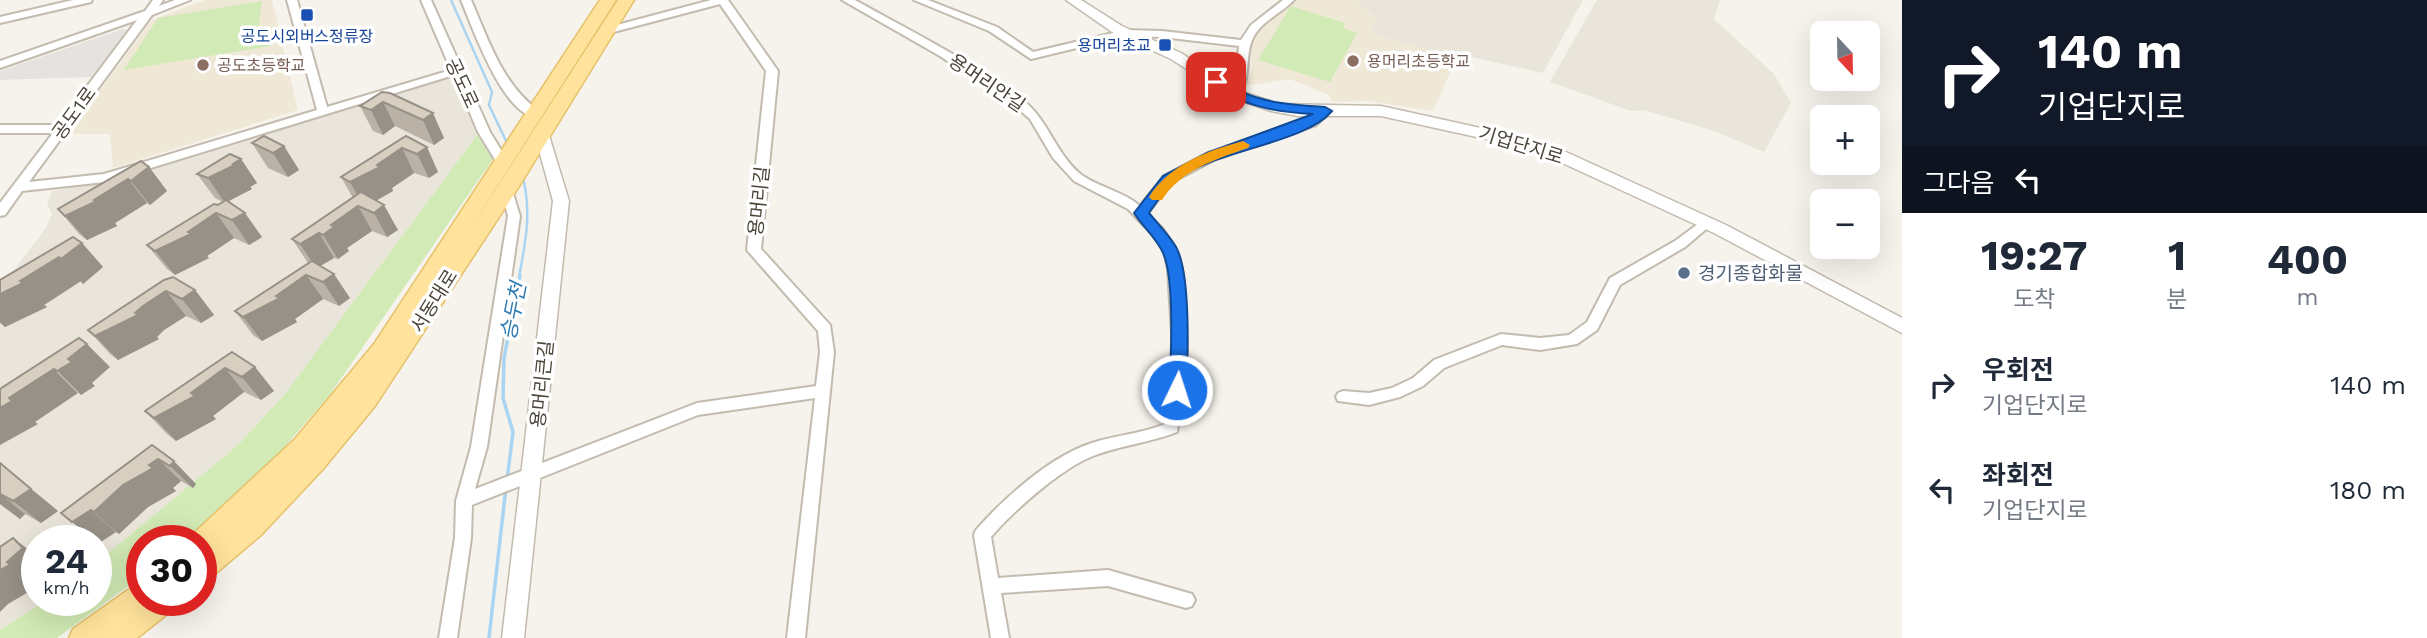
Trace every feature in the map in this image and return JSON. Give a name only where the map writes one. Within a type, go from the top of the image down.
[{"type":"main road","name":"서동대로","points":[[217,556],[251,527],[306,471],[367,400],[536,127],[608,0]]},
{"type":"main road","name":"서동대로","points":[[217,528],[293,455],[339,405],[382,350],[626,0]]},
{"type":"main road","points":[[82,638],[126,604]]},
{"type":"main road","points":[[116,638],[145,616]]},
{"type":"street","points":[[0,20],[87,0]]},
{"type":"street","points":[[148,13],[158,0]]},
{"type":"street","points":[[0,65],[185,0]]},
{"type":"street","points":[[292,0],[323,112]]},
{"type":"street","name":"공도로","points":[[426,0],[484,132],[507,173]]},
{"type":"street","name":"공도로","points":[[466,0],[505,82],[536,127]]},
{"type":"street","points":[[606,31],[722,0]]},
{"type":"street","name":"용머리길","points":[[722,0],[772,71],[754,250],[825,329],[827,352],[796,638]]},
{"type":"street","name":"용머리안길","points":[[847,0],[944,54],[1020,104],[1034,117],[1057,155],[1078,178],[1141,213],[1170,250],[1175,268],[1180,351],[1172,428],[1132,442],[1083,453],[993,519],[982,535],[1000,638]]},
{"type":"street","points":[[919,0],[993,29],[1031,56],[1126,33],[1162,34],[1246,44]]},
{"type":"street","name":"기업단지로","points":[[1072,0],[1126,33],[1176,56],[1235,94],[1276,108],[1393,113],[1527,143],[1620,181],[1706,222],[1902,326]]},
{"type":"street","points":[[1235,94],[1244,75],[1246,44],[1250,33],[1289,0]]},
{"type":"street","name":"공도1로","points":[[0,212],[148,13]]},
{"type":"street","points":[[19,187],[105,178],[450,74]]},
{"type":"street","points":[[1141,213],[1168,179],[1212,156],[1312,122],[1325,111]]},
{"type":"street","name":"용머리큰길","points":[[513,638],[524,478],[561,201],[536,127]]},
{"type":"street","points":[[0,129],[63,129]]},
{"type":"street","points":[[448,638],[514,216],[507,173]]},
{"type":"street","points":[[1343,397],[1369,398],[1395,393],[1418,382],[1439,364],[1501,339],[1540,344],[1572,340],[1592,326],[1615,282],[1679,244],[1706,222]]},
{"type":"street","points":[[471,499],[697,409],[822,391]]},
{"type":"street","points":[[990,586],[1108,578],[1186,600]]},
{"type":"shaded area","name":"공도초등학교","points":[[205,0],[272,0],[298,110],[113,168],[110,134],[68,134],[152,20]]},
{"type":"shaded area","name":"용머리초등학교","points":[[1293,0],[1356,0],[1376,18],[1369,33],[1442,54],[1458,54],[1433,111],[1368,101],[1332,102],[1329,95],[1290,79],[1244,86],[1253,68],[1250,54],[1257,32]]},
{"type":"shaded area","points":[[1356,0],[1583,0],[1543,73],[1458,54],[1442,54],[1368,33],[1376,18]]},
{"type":"shaded area","points":[[1597,0],[1720,0],[1714,19],[1774,74],[1791,103],[1764,152],[1714,131],[1644,110],[1631,111],[1550,82]]},
{"type":"shaded area","points":[[123,29],[127,30],[91,77],[0,80],[0,71]]},
{"type":"shaded area","points":[[451,77],[477,135],[285,394],[237,446],[142,525],[126,525],[126,538],[112,550],[112,525],[21,525],[21,616],[0,630],[0,288],[46,228],[52,214],[47,203],[52,191],[113,180]]},
{"type":"green space","points":[[262,1],[258,30],[273,28],[270,46],[124,70],[158,18]]},
{"type":"green space","points":[[1291,6],[1345,23],[1343,28],[1357,33],[1330,82],[1258,60]]},
{"type":"green space","points":[[477,135],[493,159],[331,393],[276,457],[202,525],[142,525],[237,446],[285,394]]},
{"type":"green space","points":[[126,538],[126,588],[112,598],[112,550]]},
{"type":"green space","points":[[21,616],[87,616],[57,638],[0,638],[0,630]]},
{"type":"building","points":[[382,92],[390,93],[433,113],[423,120],[383,102],[371,110],[360,106]]},
{"type":"building","points":[[264,136],[284,146],[273,153],[252,143]]},
{"type":"building","points":[[406,136],[427,147],[417,154],[402,148],[377,165],[380,167],[350,182],[341,177]]},
{"type":"building","points":[[230,154],[241,159],[233,164],[235,165],[208,178],[197,174]]},
{"type":"building","points":[[141,161],[149,167],[131,181],[128,179],[94,200],[97,201],[65,216],[58,209]]},
{"type":"building","points":[[361,192],[384,205],[374,213],[358,206],[331,225],[334,227],[323,235],[319,233],[300,244],[292,239]]},
{"type":"building","points":[[226,200],[245,213],[232,220],[216,213],[188,232],[191,234],[155,251],[147,245],[214,204],[218,205]]},
{"type":"building","points":[[73,237],[82,243],[61,259],[59,257],[20,281],[23,283],[0,294],[0,280]]},
{"type":"building","points":[[312,261],[334,274],[323,282],[306,275],[276,296],[280,298],[243,317],[235,311]]},
{"type":"building","points":[[173,277],[195,290],[182,299],[166,291],[135,313],[138,315],[95,336],[88,330],[164,280]]},
{"type":"building","points":[[79,338],[87,344],[68,359],[72,362],[57,371],[54,369],[9,398],[12,401],[0,408],[0,389]]},
{"type":"building","points":[[232,352],[255,367],[242,377],[225,368],[191,393],[195,396],[154,418],[145,411]]},
{"type":"building","points":[[152,445],[174,461],[170,466],[158,459],[149,465],[153,468],[123,485],[94,512],[91,510],[72,522],[61,513]]},
{"type":"building","points":[[0,463],[31,489],[13,501],[0,494]]},
{"type":"building","points":[[13,538],[21,546],[21,550],[7,562],[10,565],[0,570],[0,547]]},
{"type":"waterway","name":"승두천","points":[[451,0],[492,92],[489,105],[508,145]]},
{"type":"waterway","name":"승두천","points":[[519,277],[526,238],[527,213],[522,174]]},
{"type":"waterway","name":"승두천","points":[[507,480],[513,432],[503,398],[504,358],[520,276]]},
{"type":"waterway","name":"승두천","points":[[489,638],[506,487]]},
{"type":"slow traffic","points":[[1157,197],[1168,179],[1212,156],[1243,145]]},
{"type":"place","name":"공도시외버스정류장","points":[[307,15]]},
{"type":"place","name":"용머리초교","points":[[1165,45]]},
{"type":"place","name":"용머리초등학교","points":[[1353,61]]},
{"type":"place","name":"공도초등학교","points":[[203,65]]},
{"type":"place","name":"경기종합화물","points":[[1684,273]]},
{"type":"route","points":[[1177,390],[1180,351],[1175,268],[1170,250],[1141,213],[1155,199],[1168,179],[1212,156],[1312,122],[1325,111],[1276,108],[1235,94],[1216,82]]}]
